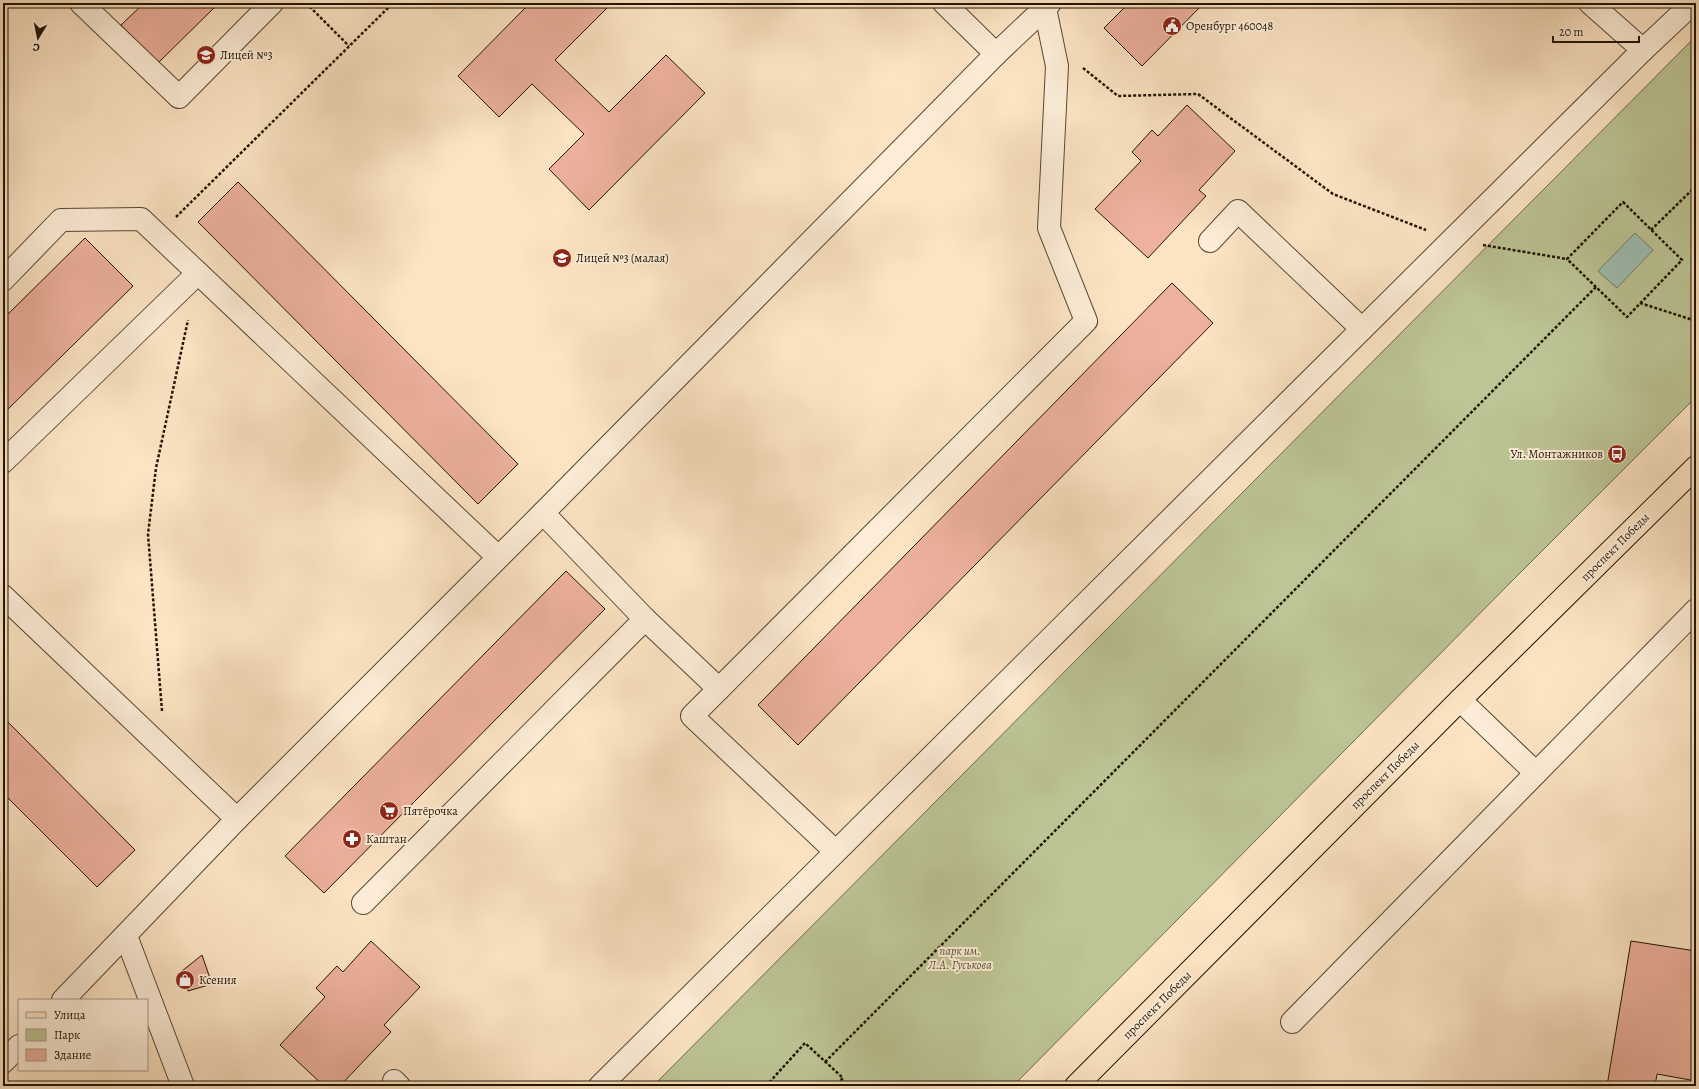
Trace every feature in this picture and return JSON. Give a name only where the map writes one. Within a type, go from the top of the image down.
[{"type":"main road","name":"проспект Победы","points":[[1076,1086],[1460,700],[1696,467]]},
{"type":"lane","points":[[81,3],[179,97],[272,3]]},
{"type":"lane","points":[[944,3],[996,54]]},
{"type":"lane","points":[[1590,3],[1643,50]]},
{"type":"lane","points":[[600,1086],[834,851],[1643,50],[1693,3]]},
{"type":"lane","points":[[64,999],[237,819],[543,513],[996,54],[1047,6]]},
{"type":"lane","points":[[834,851],[692,716],[1086,321],[1050,228],[1057,66],[1047,6]]},
{"type":"lane","points":[[1210,241],[1238,211],[1362,329]]},
{"type":"lane","points":[[3,280],[61,220],[141,219],[498,557]]},
{"type":"lane","points":[[3,462],[198,273]]},
{"type":"lane","points":[[543,513],[645,619],[719,689]]},
{"type":"lane","points":[[3,596],[237,819]]},
{"type":"lane","points":[[1292,1022],[1696,610]]},
{"type":"lane","points":[[363,903],[645,619]]},
{"type":"lane","points":[[1460,700],[1536,774]]},
{"type":"lane","points":[[126,936],[183,1086]]},
{"type":"lane","points":[[3,1062],[18,1047]]},
{"type":"path","points":[[306,3],[349,46]]},
{"type":"path","points":[[158,235],[393,3]]},
{"type":"path","points":[[1079,64],[1118,96],[1198,94],[1333,194],[1452,240],[1567,259],[1627,317],[1682,260],[1623,202],[1567,259]]},
{"type":"path","points":[[1651,230],[1696,186]]},
{"type":"path","points":[[825,1062],[1596,287]]},
{"type":"path","points":[[1640,303],[1696,321]]},
{"type":"path","points":[[162,712],[148,534],[156,468],[188,319]]},
{"type":"path","points":[[766,1086],[806,1043],[843,1078],[835,1086]]},
{"type":"green space","name":"парк им. Л.А. Гуськова","points":[[1696,36],[1696,397],[1013,1086],[653,1086]]},
{"type":"shaded area","points":[[1635,233],[1653,250],[1617,288],[1598,271]]},
{"type":"building","points":[[144,3],[219,3],[158,63],[121,25]]},
{"type":"building","points":[[530,3],[612,3],[555,60],[609,112],[666,55],[705,93],[589,210],[549,169],[584,134],[532,84],[499,117],[458,76]]},
{"type":"building","points":[[1129,3],[1204,3],[1142,66],[1104,28]]},
{"type":"building","points":[[1187,105],[1235,151],[1199,190],[1206,196],[1148,258],[1095,209],[1141,161],[1132,152],[1152,130],[1158,136]]},
{"type":"building","points":[[238,182],[518,464],[478,504],[198,222]]},
{"type":"building","points":[[85,238],[133,286],[3,414],[3,319]]},
{"type":"building","points":[[1172,283],[1213,323],[798,745],[758,705]]},
{"type":"building","points":[[566,571],[605,609],[324,893],[285,856]]},
{"type":"building","points":[[3,717],[135,850],[97,887],[3,793]]},
{"type":"building","points":[[371,941],[420,987],[384,1025],[391,1032],[340,1086],[324,1086],[280,1045],[325,997],[316,988],[337,966],[343,972]]},
{"type":"building","points":[[1631,941],[1696,951],[1696,1081],[1657,1074],[1655,1086],[1607,1086]]},
{"type":"building","points":[[202,955],[212,984],[188,991],[182,971]]},
{"type":"place","name":"Оренбург 460048","points":[[1172,26]]},
{"type":"place","name":"Лицей №3","points":[[206,55]]},
{"type":"place","name":"Лицей №3 (малая)","points":[[562,258]]},
{"type":"place","name":"Ул. Монтажников","points":[[1617,454]]},
{"type":"place","name":"Пятёрочка","points":[[389,811]]},
{"type":"place","name":"Каштан","points":[[352,839]]},
{"type":"place","name":"Ксения","points":[[185,980]]}]
